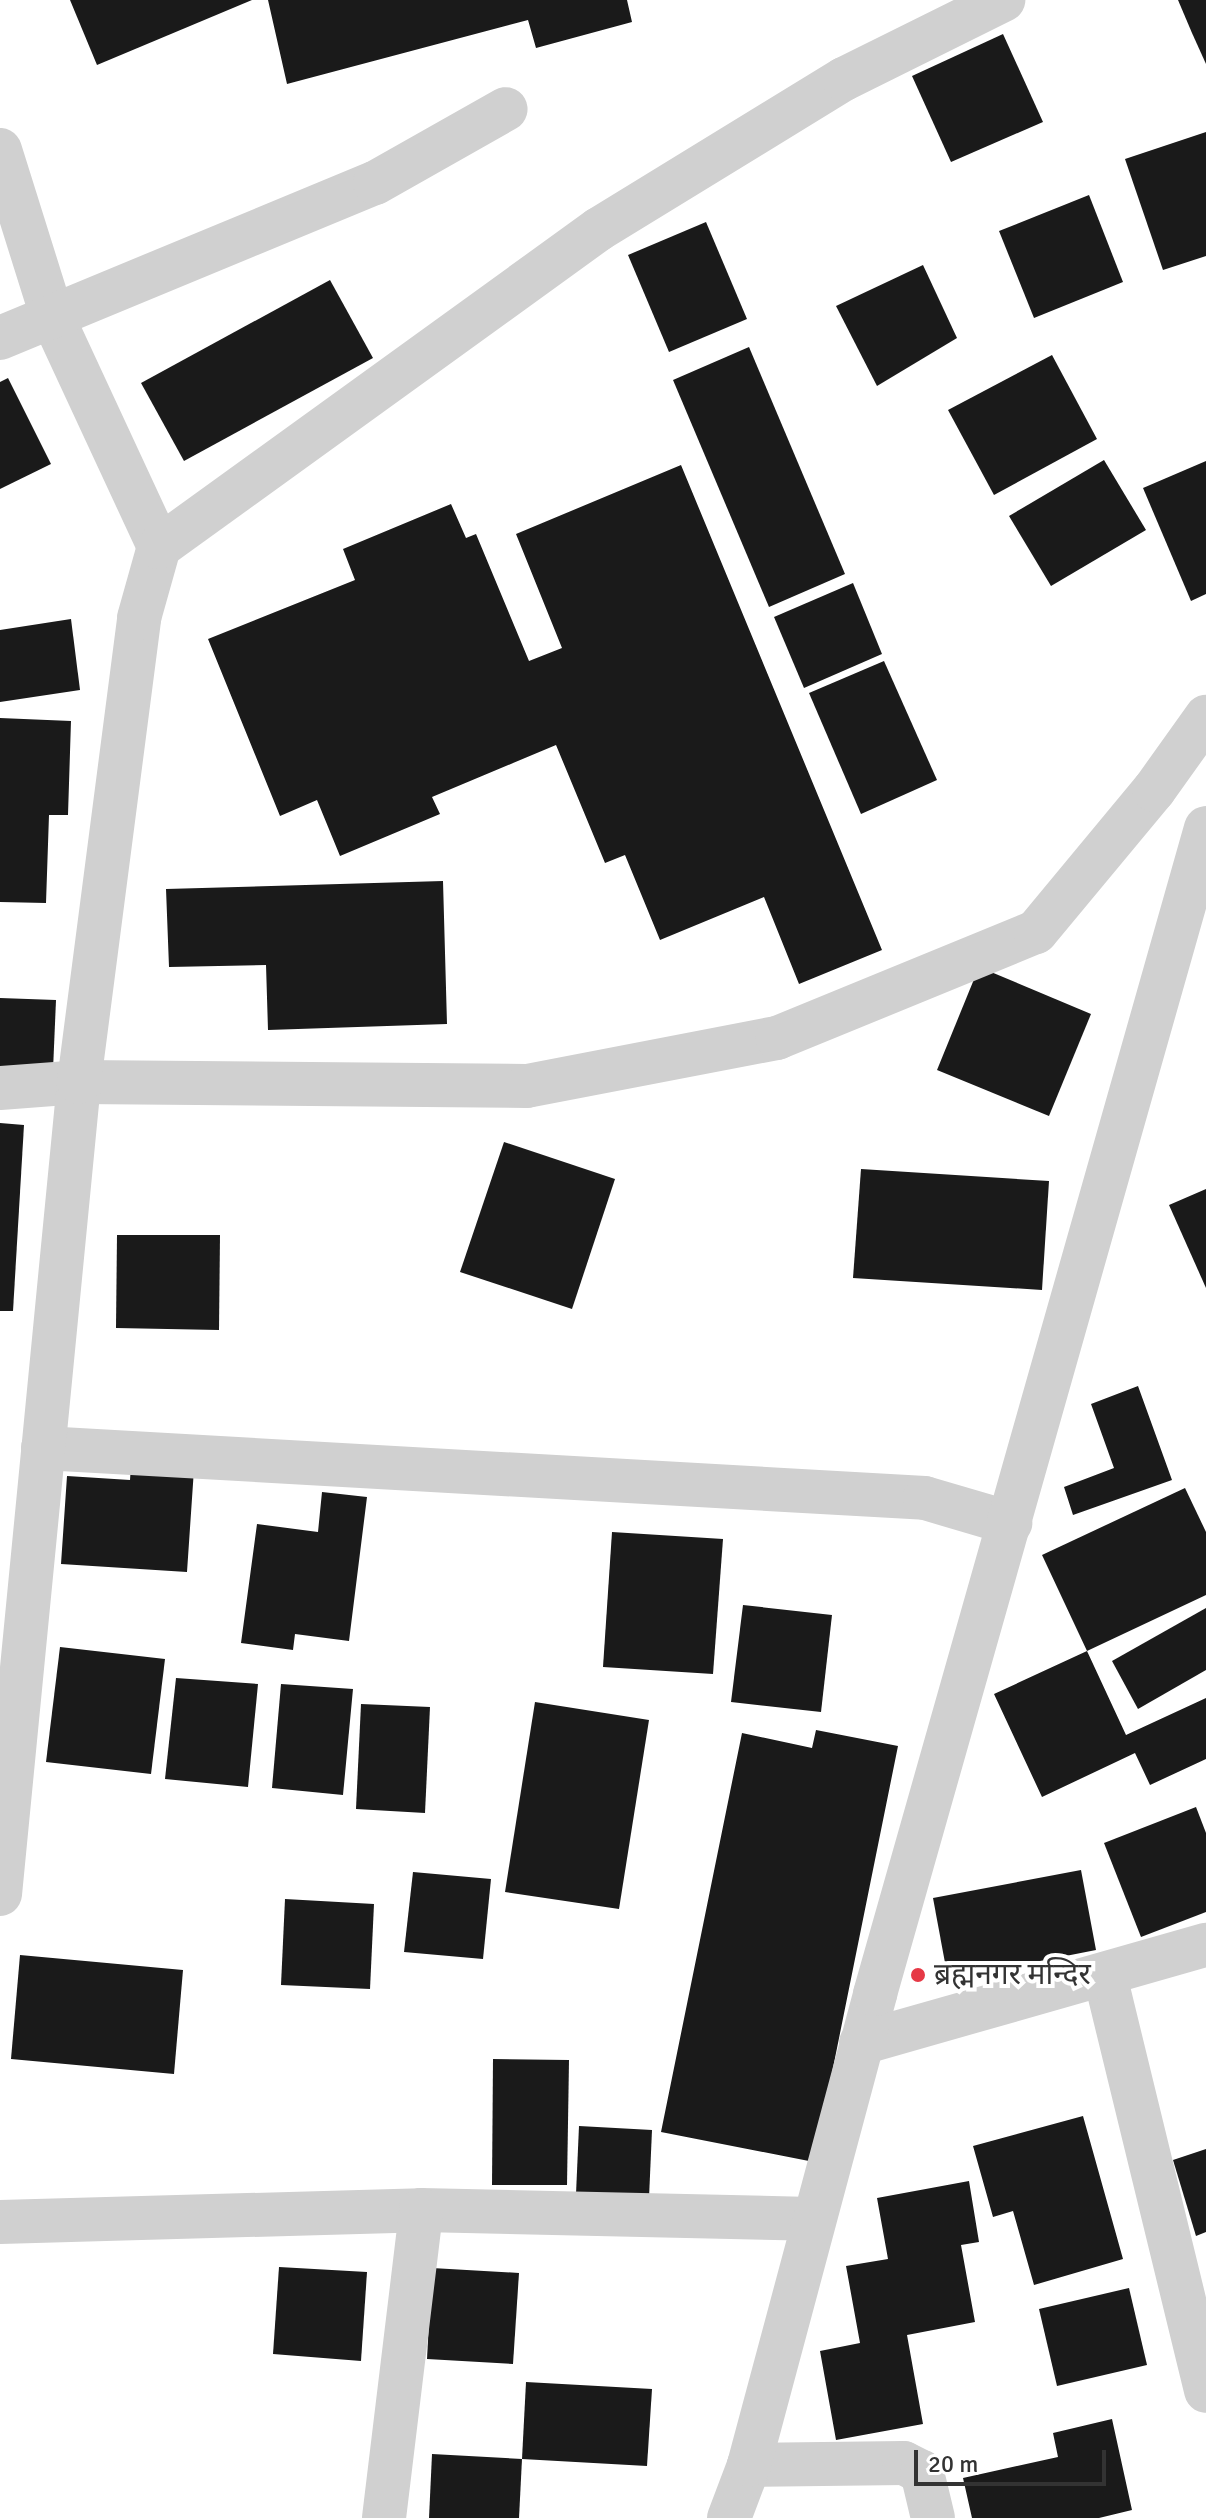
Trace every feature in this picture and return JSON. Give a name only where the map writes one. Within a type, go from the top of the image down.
[{"type":"street","points":[[0,1894],[79,1082],[139,618],[159,547],[599,229],[844,79],[1003,0]]},
{"type":"street","points":[[0,338],[375,183],[506,109]]},
{"type":"street","points":[[0,150],[52,316],[159,547]]},
{"type":"street","points":[[0,1088],[79,1082],[527,1086],[777,1038],[1036,932],[1154,790],[1206,717]]},
{"type":"street","points":[[729,2518],[749,2465],[861,2043],[1206,828]]},
{"type":"street","points":[[43,1448],[925,1498],[1010,1523]]},
{"type":"street","points":[[861,2043],[1206,1945]]},
{"type":"street","points":[[1105,1976],[1206,2391]]},
{"type":"street","points":[[0,2222],[421,2210],[812,2219]]},
{"type":"street","points":[[384,2518],[421,2210]]},
{"type":"street","points":[[749,2465],[904,2463],[922,2472],[933,2518]]},
{"type":"building","points":[[70,0],[252,0],[97,65]]},
{"type":"building","points":[[268,0],[627,0],[632,22],[536,48],[528,20],[287,84]]},
{"type":"building","points":[[1178,0],[1206,0],[1206,64],[1192,33]]},
{"type":"building","points":[[1003,34],[1043,122],[951,162],[912,76]]},
{"type":"building","points":[[1206,132],[1206,256],[1163,270],[1125,159]]},
{"type":"building","points":[[1089,195],[1123,282],[1034,318],[999,231]]},
{"type":"building","points":[[706,222],[747,319],[669,352],[628,255]]},
{"type":"building","points":[[923,265],[957,338],[877,386],[836,306]]},
{"type":"building","points":[[330,280],[373,358],[184,461],[141,383]]},
{"type":"building","points":[[749,347],[845,574],[769,607],[673,380]]},
{"type":"building","points":[[1052,355],[1097,439],[994,495],[948,410]]},
{"type":"building","points":[[8,378],[51,464],[0,489],[0,382]]},
{"type":"building","points":[[1104,460],[1146,530],[1051,586],[1009,516]]},
{"type":"building","points":[[1206,461],[1206,594],[1191,601],[1143,488]]},
{"type":"building","points":[[681,465],[882,950],[799,984],[764,897],[660,940],[625,855],[605,863],[556,745],[432,797],[440,814],[340,856],[317,800],[280,816],[208,639],[355,580],[343,549],[451,504],[466,538],[476,534],[529,661],[562,648],[516,534]]},
{"type":"building","points":[[853,583],[882,654],[804,688],[774,617]]},
{"type":"building","points":[[71,619],[80,690],[0,702],[0,630]]},
{"type":"building","points":[[884,661],[937,780],[861,814],[809,693]]},
{"type":"building","points":[[0,718],[71,721],[68,815],[49,815],[46,903],[0,902]]},
{"type":"building","points":[[443,881],[447,1024],[268,1030],[266,965],[169,967],[166,889]]},
{"type":"building","points":[[979,967],[1091,1014],[1049,1116],[937,1070]]},
{"type":"building","points":[[0,998],[56,1000],[53,1070],[0,1068]]},
{"type":"building","points":[[0,1123],[24,1125],[13,1311],[0,1311]]},
{"type":"building","points":[[504,1142],[615,1179],[572,1309],[460,1272]]},
{"type":"building","points":[[861,1169],[1049,1181],[1042,1290],[853,1278]]},
{"type":"building","points":[[1206,1189],[1206,1288],[1169,1205]]},
{"type":"building","points":[[117,1235],[220,1235],[219,1330],[116,1328]]},
{"type":"building","points":[[1138,1386],[1172,1480],[1073,1515],[1064,1487],[1114,1468],[1091,1404]]},
{"type":"building","points":[[131,1465],[194,1469],[187,1572],[61,1564],[67,1476],[130,1480]]},
{"type":"building","points":[[1185,1488],[1206,1532],[1206,1595],[1087,1651],[1042,1555]]},
{"type":"building","points":[[322,1492],[367,1497],[349,1641],[295,1634],[293,1650],[241,1643],[257,1524],[318,1532]]},
{"type":"building","points":[[612,1532],[723,1539],[713,1674],[603,1667]]},
{"type":"building","points":[[743,1605],[832,1615],[821,1712],[731,1702]]},
{"type":"building","points":[[1206,1608],[1206,1670],[1138,1709],[1112,1661]]},
{"type":"building","points":[[60,1647],[165,1659],[151,1774],[46,1762]]},
{"type":"building","points":[[1087,1651],[1126,1735],[1206,1698],[1206,1759],[1150,1785],[1135,1753],[1042,1797],[994,1694]]},
{"type":"building","points":[[176,1678],[258,1684],[248,1787],[165,1779]]},
{"type":"building","points":[[281,1684],[353,1689],[343,1795],[272,1788]]},
{"type":"building","points":[[535,1702],[649,1720],[619,1909],[505,1892]]},
{"type":"building","points":[[361,1704],[430,1707],[425,1813],[356,1809]]},
{"type":"building","points":[[816,1730],[898,1746],[814,2162],[661,2132],[742,1733],[812,1748]]},
{"type":"building","points":[[1196,1807],[1206,1833],[1206,1912],[1141,1937],[1104,1843]]},
{"type":"building","points":[[1081,1870],[1096,1950],[948,1979],[933,1898]]},
{"type":"building","points":[[413,1872],[491,1879],[483,1959],[404,1952]]},
{"type":"building","points":[[285,1899],[374,1904],[370,1989],[281,1985]]},
{"type":"building","points":[[20,1955],[183,1970],[174,2074],[11,2059]]},
{"type":"building","points":[[493,2059],[569,2060],[567,2185],[492,2185]]},
{"type":"building","points":[[1083,2116],[1123,2259],[1034,2285],[1013,2211],[993,2217],[973,2146]]},
{"type":"building","points":[[579,2126],[652,2130],[649,2198],[576,2194]]},
{"type":"building","points":[[1206,2149],[1206,2232],[1196,2236],[1173,2160]]},
{"type":"building","points":[[969,2181],[979,2242],[961,2245],[975,2322],[907,2335],[923,2424],[836,2440],[820,2351],[860,2343],[846,2266],[888,2259],[877,2198]]},
{"type":"building","points":[[279,2267],[367,2272],[361,2361],[273,2354]]},
{"type":"building","points":[[432,2268],[519,2273],[513,2364],[427,2359]]},
{"type":"building","points":[[1129,2288],[1147,2365],[1057,2386],[1039,2309]]},
{"type":"building","points":[[526,2382],[652,2389],[647,2466],[522,2459]]},
{"type":"building","points":[[1112,2419],[1132,2510],[1099,2518],[972,2518],[963,2478],[1058,2457],[1053,2433]]},
{"type":"building","points":[[432,2454],[522,2459],[519,2518],[429,2518]]},
{"type":"place","name":"ब्रह्मनगर मन्दिर","points":[[918,1975]]}]
